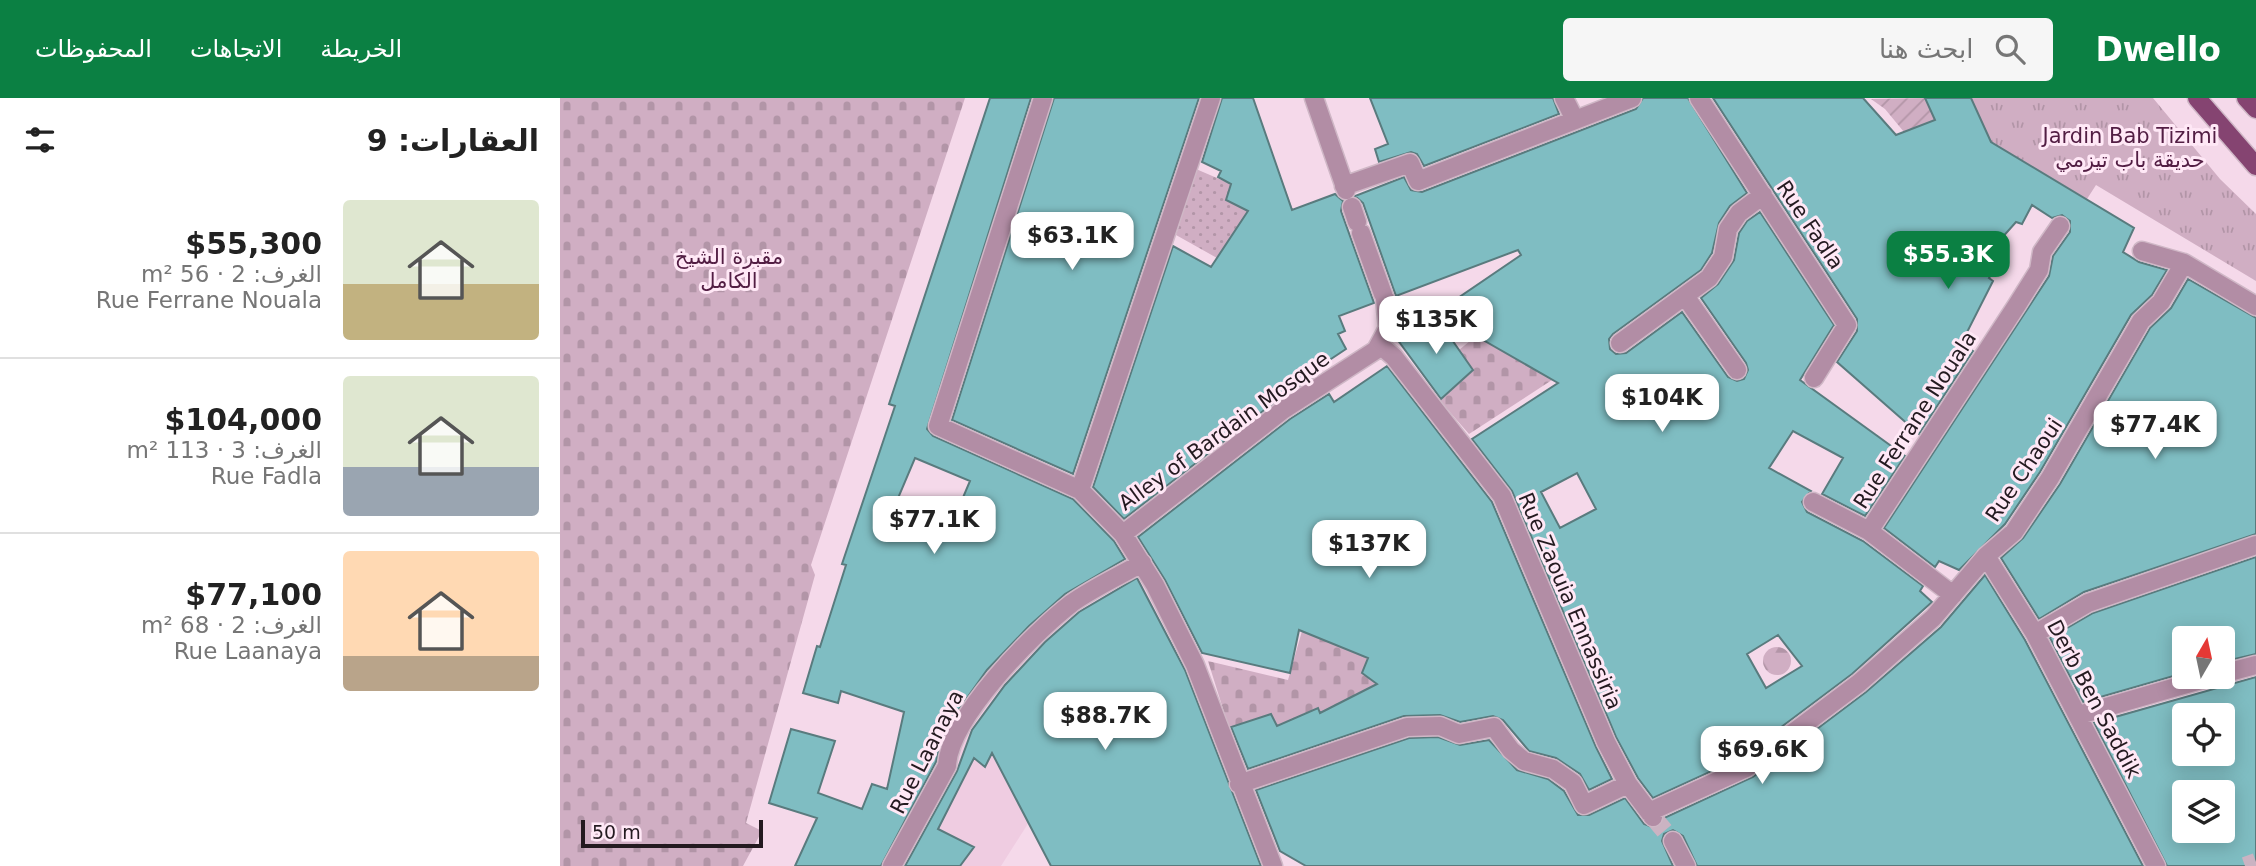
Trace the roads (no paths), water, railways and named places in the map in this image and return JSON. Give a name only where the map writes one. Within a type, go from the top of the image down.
[{"type":"main road","points":[[2197,98],[2256,166]]},
{"type":"main road","points":[[2246,98],[2256,109]]},
{"type":"street","points":[[1043,98],[938,426],[1080,490],[1124,534],[1195,664],[1240,784],[1276,864]]},
{"type":"street","points":[[1080,490],[1211,98]]},
{"type":"street","points":[[1314,98],[1384,297],[1390,321],[1380,345]]},
{"type":"street","points":[[1564,98],[1575,120]]},
{"type":"street","points":[[1352,208],[1410,163],[1418,181],[1632,98]]},
{"type":"street","name":"Rue Fadla","points":[[1699,98],[1847,325],[1814,379]]},
{"type":"street","points":[[1620,342],[1709,278],[1723,257],[1728,229],[1739,214],[1763,195]]},
{"type":"street","name":"Rue Ferrane Nouala","points":[[1869,531],[2039,270],[2042,252],[2060,226]]},
{"type":"street","points":[[2142,251],[2184,263],[2256,306]]},
{"type":"street","name":"Rue Chaoui","points":[[1651,815],[1746,768],[1858,683],[1933,618],[1986,556],[2014,532],[2050,478],[2141,321],[2161,302],[2184,263]]},
{"type":"street","points":[[1685,296],[1738,370]]},
{"type":"street","name":"Alley of Bardain Mosque","points":[[1124,534],[1283,410],[1380,345]]},
{"type":"street","name":"Rue Zaouia Ennassiria","points":[[1380,345],[1403,367],[1502,496],[1600,730],[1628,784],[1651,815]]},
{"type":"street","points":[[1812,502],[1869,531],[1953,594]]},
{"type":"street","points":[[2035,634],[2088,603],[2256,545]]},
{"type":"street","name":"Derb Ben Saddik","points":[[1986,556],[2035,634],[2156,866]]},
{"type":"street","name":"Rue Laanaya","points":[[892,866],[947,766],[947,752],[986,688],[1035,636],[1073,603],[1142,563]]},
{"type":"street","points":[[2235,671],[2256,665]]},
{"type":"street","points":[[2079,715],[2172,688]]},
{"type":"street","points":[[1240,784],[1406,727],[1440,726],[1459,734],[1494,727],[1511,751],[1524,761],[1553,769],[1573,783],[1584,805],[1628,784]]},
{"type":"street","points":[[1673,841],[1686,866]]},
{"type":"tunnel","points":[[1653,817],[1673,841]]},
{"type":"tunnel","points":[[2245,866],[2256,862]]},
{"type":"park label","name":"Jardin Bab Tizimi حديقة باب تيزمي","points":[[2130,148]]},
{"type":"park label","name":"مقبرة الشيخ الكامل","points":[[729,269]]}]
